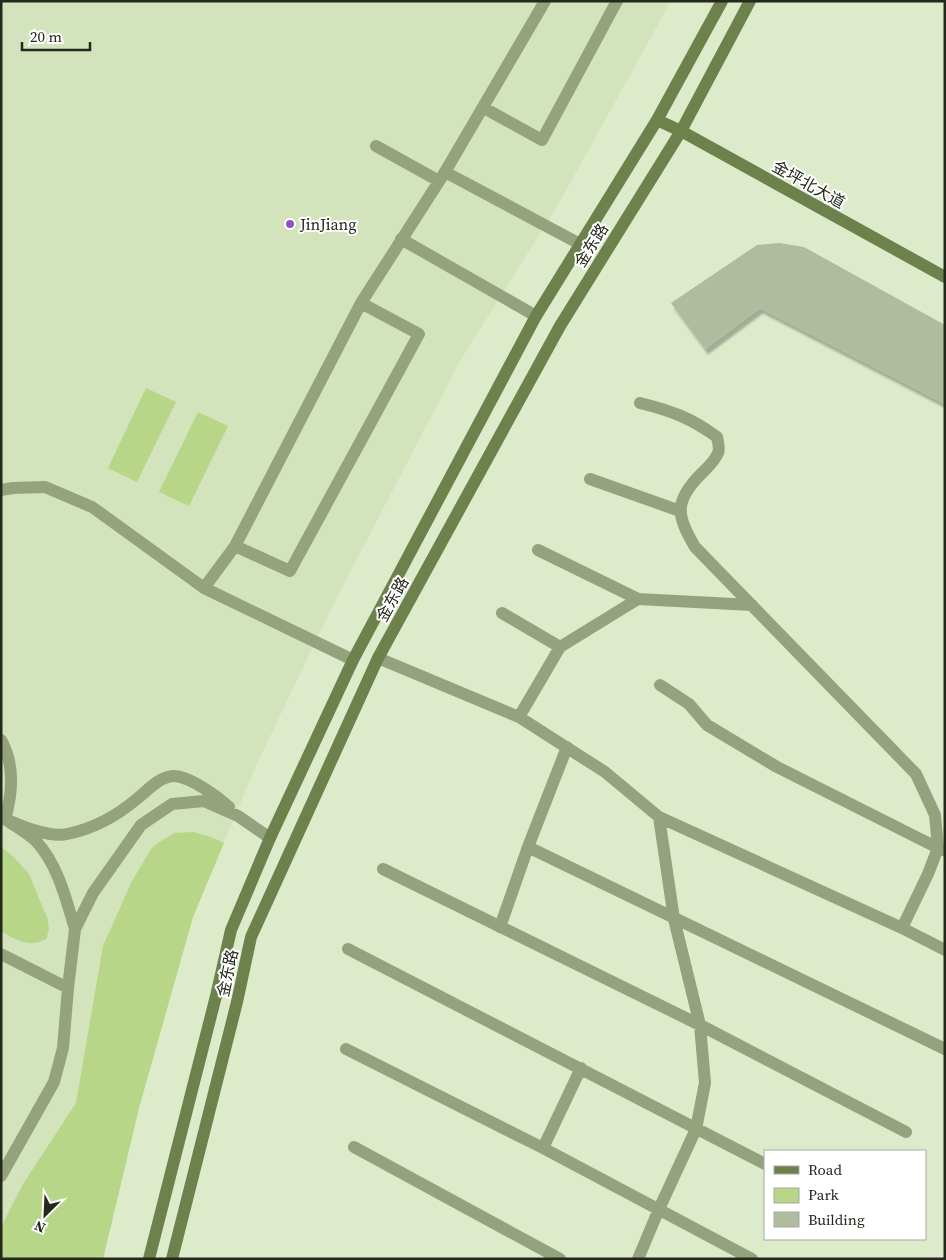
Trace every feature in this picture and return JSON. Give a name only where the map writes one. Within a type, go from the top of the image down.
[{"type":"main road","name":"金东路","points":[[149,1259],[231,930],[270,838],[353,660],[536,316],[657,120],[722,1]]},
{"type":"main road","name":"金东路","points":[[172,1259],[228,1040],[251,937],[378,658],[560,326],[681,131],[750,1]]},
{"type":"main road","name":"金坪北大道","points":[[657,120],[681,131],[945,277]]},
{"type":"street","points":[[204,588],[235,546],[361,303],[442,177],[545,1]]},
{"type":"street","points":[[484,108],[542,140],[617,1]]},
{"type":"street","points":[[376,146],[580,244]]},
{"type":"street","points":[[401,239],[536,316]]},
{"type":"street","points":[[235,546],[290,571],[420,334],[361,303]]},
{"type":"street","points":[[640,403],[674,412],[700,424],[717,437],[719,452],[710,465],[690,485],[683,496],[680,512],[684,527],[695,547],[916,774],[935,816],[941,849],[902,928]]},
{"type":"street","points":[[590,479],[680,512]]},
{"type":"street","points":[[5,488],[45,487],[92,507],[204,588],[353,660]]},
{"type":"street","points":[[538,550],[638,599],[752,605]]},
{"type":"street","points":[[519,717],[560,647],[638,599]]},
{"type":"street","points":[[502,613],[560,647]]},
{"type":"street","points":[[378,658],[519,717],[605,772],[659,817],[902,928],[945,950]]},
{"type":"street","points":[[660,685],[689,704],[707,725],[777,766],[941,849]]},
{"type":"street","points":[[1,740],[10,765],[12,783],[10,801],[3,818]]},
{"type":"street","points":[[500,927],[528,847],[567,747]]},
{"type":"street","points":[[3,818],[36,831],[66,835],[100,824],[129,806],[158,781],[173,776],[192,781],[221,800],[238,816],[270,838]]},
{"type":"street","points":[[1,1176],[54,1082],[63,1048],[75,929],[93,893],[141,825],[172,804],[204,801],[238,816]]},
{"type":"street","points":[[638,1259],[696,1129],[705,1083],[700,1026],[674,919],[659,817]]},
{"type":"street","points":[[3,818],[36,841],[51,862],[64,893],[75,929]]},
{"type":"street","points":[[528,847],[945,1049]]},
{"type":"street","points":[[383,869],[700,1026],[906,1132]]},
{"type":"street","points":[[348,949],[764,1163]]},
{"type":"street","points":[[1,954],[68,988]]},
{"type":"street","points":[[346,1049],[543,1148],[752,1259]]},
{"type":"street","points":[[543,1148],[581,1068]]},
{"type":"street","points":[[354,1147],[560,1259]]},
{"type":"shaded area","points":[[1,1],[671,1],[559,203],[460,361],[332,607],[255,768],[193,917],[139,1108],[103,1259],[1,1259]]},
{"type":"green space","points":[[146,388],[176,402],[137,482],[108,468]]},
{"type":"green space","points":[[198,412],[228,426],[189,506],[159,492]]},
{"type":"green space","points":[[193,832],[224,843],[193,917],[139,1108],[103,1259],[1,1259],[1,1227],[23,1184],[76,1103],[103,946],[132,881],[151,849],[158,843],[174,833]]},
{"type":"green space","points":[[1,847],[14,857],[29,874],[48,920],[49,930],[46,939],[40,942],[23,942],[1,931]]},
{"type":"building","points":[[779,243],[804,247],[945,325],[945,404],[760,308],[705,349],[671,303],[757,245]]},
{"type":"place","name":"JinJiang","points":[[290,224]]}]
